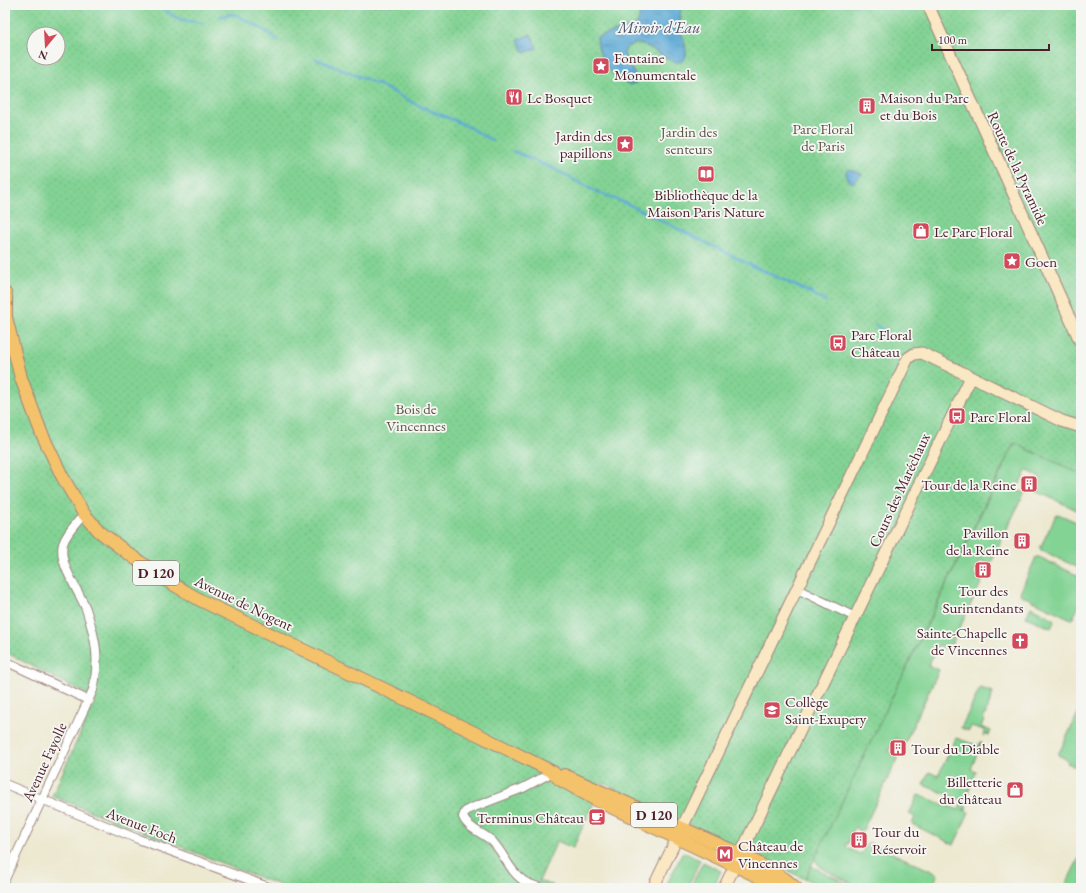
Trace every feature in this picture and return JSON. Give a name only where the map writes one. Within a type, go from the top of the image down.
[{"type":"main road","name":"Avenue de Nogent","points":[[5,291],[6,315],[20,378],[41,432],[62,476],[84,514],[99,531],[164,579],[200,600],[482,736],[552,772],[559,779],[596,800],[681,829]]},
{"type":"main road","name":"D 120","points":[[681,829],[742,852],[785,879],[796,888]]},
{"type":"main road","name":"D 120","points":[[681,829],[735,866],[782,888]]},
{"type":"street","name":"Route de la Pyramide","points":[[928,5],[1081,343]]},
{"type":"street","points":[[653,888],[906,361],[914,354],[922,353],[1062,421],[1081,428]]},
{"type":"street","name":"Cours des Maréchaux","points":[[724,888],[971,377]]},
{"type":"street","name":"Avenue Fayolle","points":[[5,879],[93,690],[96,676],[96,646],[85,608],[65,565],[62,554],[66,536],[84,514]]},
{"type":"street","points":[[797,589],[855,617]]},
{"type":"street","points":[[5,661],[88,700]]},
{"type":"street","points":[[543,888],[530,884],[521,879],[512,870],[504,856],[492,841],[468,824],[463,817],[464,812],[469,809],[523,788],[552,772]]},
{"type":"street","name":"Avenue Foch","points":[[5,784],[138,839],[271,888]]},
{"type":"green space","name":"Bois de Vincennes","points":[[5,5],[1081,5],[1081,474],[1014,443],[805,879],[603,783],[573,848],[557,841],[539,881],[553,885],[552,888],[287,888],[52,796],[96,699],[5,652]]},
{"type":"green space","points":[[1015,443],[1081,474],[1081,512],[1036,491],[1038,488],[1037,487],[1042,481],[1040,477],[1028,471],[1024,473],[1025,474],[1016,490],[1024,493],[990,565],[980,560],[973,574],[983,579],[949,650],[938,645],[928,665],[939,670],[905,743],[895,738],[888,752],[898,757],[862,832],[855,827],[848,844],[846,844],[847,848],[860,854],[863,852],[868,842],[938,874],[933,885],[938,888],[859,887],[821,868],[808,854],[914,652]]},
{"type":"green space","points":[[1058,514],[1081,524],[1081,569],[1041,550],[1040,548],[1056,515]]},
{"type":"green space","points":[[1036,557],[1039,557],[1081,577],[1081,601],[1073,618],[1071,619],[1021,595],[1020,593]]},
{"type":"green space","points":[[1031,607],[1055,620],[1051,628],[1026,617]]},
{"type":"green space","points":[[980,688],[993,692],[981,727],[991,731],[989,735],[986,734],[984,736],[984,730],[971,726],[969,731],[961,728]]},
{"type":"green space","points":[[1080,709],[1081,769],[1067,763],[1068,760],[1058,755]]},
{"type":"green space","points":[[956,738],[979,746],[981,741],[982,742],[971,769],[976,771],[964,805],[967,807],[966,810],[963,809],[969,812],[954,845],[912,824],[915,817],[909,814],[918,795],[959,810],[962,800],[923,785],[929,772],[938,776]]},
{"type":"green space","points":[[683,852],[700,860],[687,888],[665,888]]},
{"type":"green space","points":[[1081,854],[1081,888],[1064,888]]},
{"type":"green space","points":[[801,861],[855,888],[825,888],[784,868]]},
{"type":"green space","points":[[703,862],[721,871],[713,888],[690,888]]},
{"type":"water","name":"Miroir d'Eau","points":[[643,5],[681,5],[680,18],[686,49],[686,57],[679,63],[672,61],[647,46],[638,44],[630,45],[624,52],[625,57],[638,78],[636,83],[630,84],[616,76],[607,67],[599,50],[597,37],[637,25]]},
{"type":"water","points":[[531,34],[537,48],[524,53],[518,40]]},
{"type":"water","points":[[848,169],[862,174],[854,183],[848,181],[846,177],[846,171]]},
{"type":"waterway","points":[[162,5],[175,17],[186,21],[204,23]]},
{"type":"waterway","points":[[220,17],[230,14],[237,15],[269,33],[278,41]]},
{"type":"waterway","points":[[316,59],[380,85],[417,105],[463,124],[493,141]]},
{"type":"waterway","points":[[513,151],[554,169],[593,190],[630,205],[811,293],[826,302]]},
{"type":"waterway","points":[[875,325],[887,332]]},
{"type":"place","name":"Fontaine Monumentale","points":[[601,66]]},
{"type":"place","name":"Le Bosquet","points":[[514,97]]},
{"type":"place","name":"Maison du Parc et du Bois","points":[[867,106]]},
{"type":"place","name":"Jardin des papillons","points":[[625,144]]},
{"type":"place","name":"Bibliothèque de la Maison Paris Nature","points":[[706,174]]},
{"type":"place","name":"Le Parc Floral","points":[[921,231]]},
{"type":"place","name":"Goen","points":[[1012,261]]},
{"type":"place","name":"Parc Floral Château","points":[[838,343]]},
{"type":"place","name":"Parc Floral","points":[[957,416]]},
{"type":"place","name":"Tour de la Reine","points":[[1029,484]]},
{"type":"place","name":"Pavillon de la Reine","points":[[1022,541]]},
{"type":"place","name":"Tour des Surintendants","points":[[983,570]]},
{"type":"place","name":"Sainte-Chapelle de Vincennes","points":[[1020,641]]},
{"type":"place","name":"Collège Saint-Exupery","points":[[772,710]]},
{"type":"place","name":"Tour du Diable","points":[[898,748]]},
{"type":"place","name":"Billetterie du château","points":[[1015,790]]},
{"type":"place","name":"Terminus Château","points":[[597,817]]},
{"type":"place","name":"Tour du Réservoir","points":[[859,840]]},
{"type":"place","name":"Château de Vincennes","points":[[725,854]]},
{"type":"park label","name":"Parc Floral de Paris","points":[[823,136]]},
{"type":"park label","name":"Jardin des senteurs","points":[[689,140]]}]
